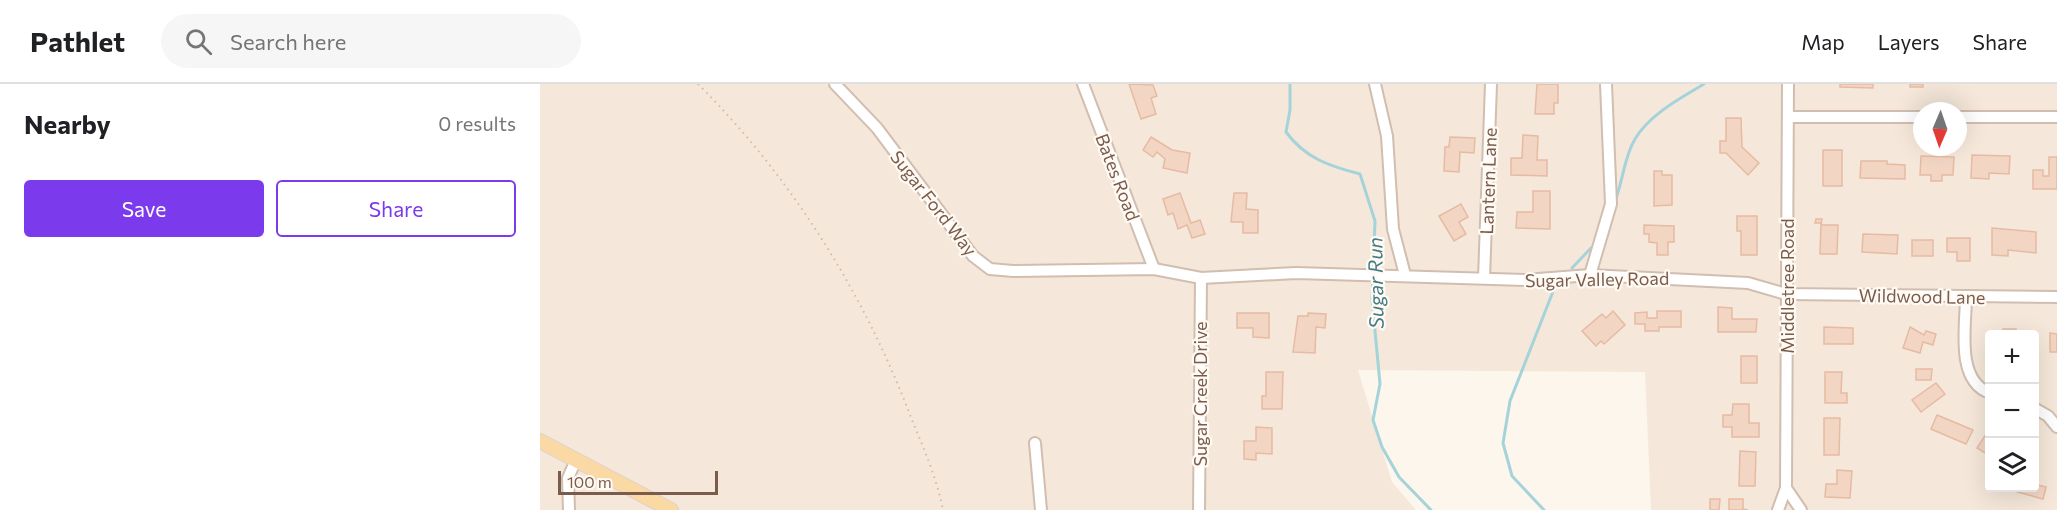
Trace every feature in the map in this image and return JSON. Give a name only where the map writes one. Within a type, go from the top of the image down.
[{"type":"main road","points":[[540,441],[650,505],[671,510]]},
{"type":"street","name":"Sugar Ford Way","points":[[835,84],[877,129],[973,256],[990,269],[1013,271],[1154,270],[1201,278],[1296,273],[1354,274]]},
{"type":"street","name":"Bates Road","points":[[1083,84],[1154,270]]},
{"type":"street","points":[[1375,84],[1387,136],[1393,229],[1405,275]]},
{"type":"street","name":"Lantern Lane","points":[[1484,278],[1491,84]]},
{"type":"street","points":[[1590,275],[1611,204],[1606,84]]},
{"type":"street","name":"Middletree Road","points":[[1778,510],[1786,488],[1788,84]]},
{"type":"street","points":[[1788,117],[1913,117]]},
{"type":"street","points":[[1967,117],[2057,117]]},
{"type":"street","name":"Sugar Valley Road","points":[[1354,274],[1525,280],[1590,275],[1748,283],[1786,294]]},
{"type":"street","name":"Sugar Creek Drive","points":[[1199,510],[1201,278]]},
{"type":"street","name":"Wildwood Lane","points":[[1786,294],[2057,297]]},
{"type":"street","points":[[1966,297],[1966,360],[1972,378],[1985,389]]},
{"type":"street","points":[[2039,411],[2048,416],[2057,427]]},
{"type":"street","points":[[1035,443],[1041,510]]},
{"type":"street","points":[[569,510],[568,478],[576,460]]},
{"type":"street","points":[[1786,488],[1801,510]]},
{"type":"path","points":[[698,84],[732,119],[807,216],[858,299],[890,362],[939,488],[943,510]]},
{"type":"shaded area","points":[[540,84],[2057,84],[2057,510],[1651,510],[1645,372],[1358,370],[1392,482],[1416,510],[540,510]]},
{"type":"building","points":[[1129,84],[1153,85],[1157,96],[1151,98],[1156,114],[1141,119]]},
{"type":"building","points":[[1537,84],[1558,84],[1558,103],[1554,103],[1554,114],[1535,114]]},
{"type":"building","points":[[1840,84],[1873,84],[1873,88],[1840,87]]},
{"type":"building","points":[[1910,84],[1923,84],[1923,87],[1910,87]]},
{"type":"building","points":[[1726,118],[1741,118],[1742,147],[1759,163],[1748,175],[1726,153],[1720,153],[1720,141],[1726,141]]},
{"type":"building","points":[[1523,135],[1538,136],[1537,160],[1547,160],[1547,176],[1511,175],[1511,158],[1522,158]]},
{"type":"building","points":[[1151,137],[1172,150],[1190,153],[1187,173],[1163,168],[1165,159],[1157,152],[1153,157],[1143,150]]},
{"type":"building","points":[[1450,137],[1475,138],[1474,153],[1460,152],[1459,172],[1444,171],[1445,147],[1449,147]]},
{"type":"building","points":[[1823,150],[1842,150],[1842,186],[1823,186]]},
{"type":"building","points":[[1972,155],[2010,156],[2009,174],[1989,173],[1989,179],[1971,178]]},
{"type":"building","points":[[1921,156],[1954,157],[1953,175],[1942,175],[1942,181],[1931,181],[1931,175],[1920,175]]},
{"type":"building","points":[[2049,157],[2057,157],[2057,189],[2033,189],[2033,170],[2043,170],[2043,176],[2049,176]]},
{"type":"building","points":[[1861,161],[1887,161],[1887,164],[1905,165],[1905,179],[1860,178]]},
{"type":"building","points":[[1654,171],[1662,171],[1662,175],[1672,175],[1672,205],[1654,206]]},
{"type":"building","points":[[1533,191],[1550,191],[1550,229],[1516,228],[1517,212],[1533,212]]},
{"type":"building","points":[[1180,193],[1191,223],[1200,220],[1205,234],[1192,238],[1187,225],[1178,229],[1173,213],[1168,215],[1163,199]]},
{"type":"building","points":[[1234,193],[1247,193],[1246,209],[1258,210],[1258,233],[1243,233],[1243,222],[1231,222]]},
{"type":"building","points":[[1461,204],[1468,217],[1459,222],[1466,234],[1454,241],[1439,216]]},
{"type":"building","points":[[1737,216],[1757,216],[1757,255],[1741,255],[1741,231],[1737,231]]},
{"type":"building","points":[[1816,219],[1822,219],[1821,225],[1838,225],[1837,254],[1820,254],[1821,223],[1815,223]]},
{"type":"building","points":[[1644,225],[1674,226],[1674,242],[1668,242],[1668,255],[1657,255],[1657,243],[1649,242],[1649,234],[1644,234]]},
{"type":"building","points":[[1992,228],[2036,232],[2036,253],[2008,250],[2008,256],[1992,255]]},
{"type":"building","points":[[1863,234],[1898,235],[1897,254],[1862,252]]},
{"type":"building","points":[[1947,238],[1970,238],[1970,261],[1957,261],[1957,252],[1947,252]]},
{"type":"building","points":[[1912,240],[1933,240],[1933,256],[1912,256]]},
{"type":"building","points":[[1718,307],[1732,308],[1732,319],[1757,319],[1756,332],[1718,332]]},
{"type":"building","points":[[1613,311],[1625,325],[1604,344],[1601,341],[1596,346],[1582,331],[1602,314],[1606,318]]},
{"type":"building","points":[[1657,311],[1681,311],[1681,327],[1659,327],[1659,331],[1645,331],[1645,324],[1635,324],[1635,313],[1647,312],[1647,318],[1657,318]]},
{"type":"building","points":[[1237,313],[1269,313],[1269,338],[1253,337],[1253,328],[1237,328]]},
{"type":"building","points":[[1308,313],[1326,314],[1325,328],[1316,327],[1315,353],[1293,352],[1298,316],[1308,316]]},
{"type":"building","points":[[1824,327],[1853,328],[1853,344],[1824,344]]},
{"type":"building","points":[[1910,327],[1924,335],[1926,331],[1936,334],[1933,345],[1923,342],[1920,353],[1903,348]]},
{"type":"building","points":[[2050,333],[2057,334],[2057,352],[2050,352]]},
{"type":"building","points":[[1741,356],[1757,356],[1757,383],[1741,383]]},
{"type":"building","points":[[1916,369],[1932,369],[1931,380],[1916,380]]},
{"type":"building","points":[[1266,372],[1283,372],[1282,409],[1262,409],[1262,396],[1266,396]]},
{"type":"building","points":[[1825,372],[1842,372],[1841,393],[1847,393],[1847,403],[1825,403]]},
{"type":"building","points":[[1936,383],[1945,394],[1921,412],[1912,400]]},
{"type":"building","points":[[1733,404],[1749,404],[1749,423],[1759,423],[1759,437],[1732,437],[1732,427],[1723,427],[1723,415],[1732,415]]},
{"type":"building","points":[[1937,415],[1973,430],[1966,444],[1931,429]]},
{"type":"building","points":[[1824,418],[1840,418],[1839,455],[1824,455]]},
{"type":"building","points":[[1256,427],[1272,428],[1272,454],[1256,453],[1256,460],[1244,459],[1244,441],[1256,441]]},
{"type":"building","points":[[1985,436],[1985,453],[1977,448]]},
{"type":"building","points":[[1740,451],[1756,452],[1755,486],[1739,486]]},
{"type":"building","points":[[1837,470],[1852,471],[1850,498],[1825,497],[1826,484],[1837,484]]},
{"type":"building","points":[[2039,485],[2046,487],[2043,499],[2017,492],[2039,492]]},
{"type":"building","points":[[1710,499],[1720,499],[1719,510],[1710,510]]},
{"type":"building","points":[[1729,499],[1743,499],[1743,509],[1748,510],[1729,510]]},
{"type":"waterway","name":"Sugar Run","points":[[1290,84],[1290,110],[1286,132],[1293,141],[1318,160],[1360,174],[1375,221],[1372,299],[1380,384],[1373,420],[1382,447],[1399,477],[1431,510]]},
{"type":"waterway","points":[[1615,201],[1628,153],[1641,130],[1666,107],[1704,84]]},
{"type":"waterway","points":[[1572,268],[1591,248]]},
{"type":"waterway","points":[[1544,510],[1512,476],[1503,443],[1510,401],[1556,284]]}]
